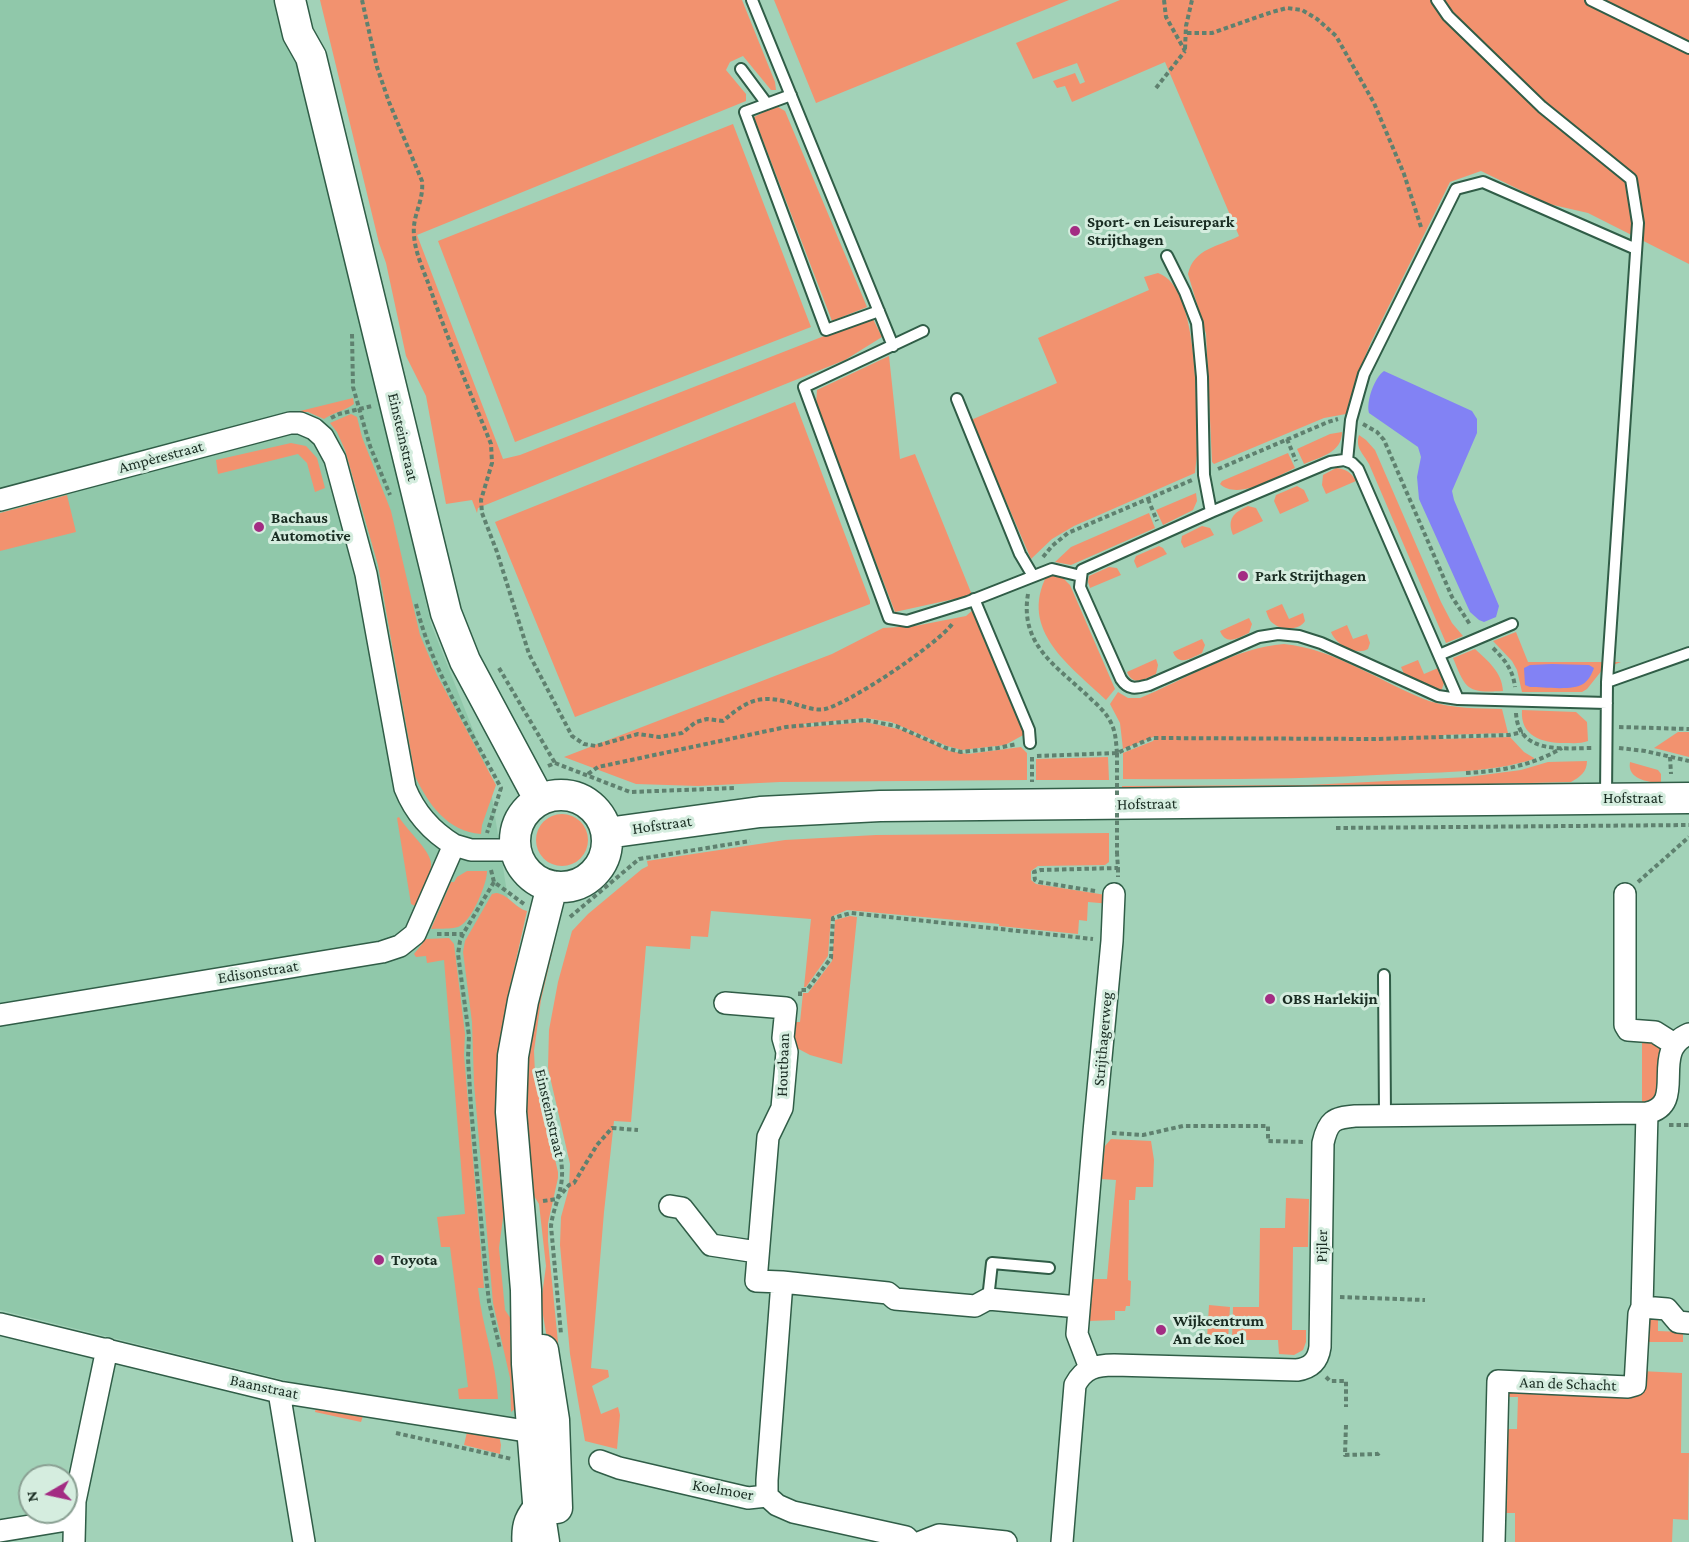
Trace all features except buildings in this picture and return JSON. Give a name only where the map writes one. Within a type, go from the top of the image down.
[{"type":"main road","name":"Einsteinstraat","points":[[290,0],[298,34],[311,57],[436,578],[452,632],[522,788]]},
{"type":"main road","name":"Einsteinstraat","points":[[307,0],[314,31],[311,57]]},
{"type":"main road","points":[[522,788],[551,795],[576,796],[597,810],[604,821],[608,846],[598,869],[589,878],[571,886],[552,886],[538,881],[526,871],[514,840],[519,821],[531,805],[522,788]]},
{"type":"main road","name":"Hofstraat","points":[[607,833],[760,812],[822,808],[1689,798]]},
{"type":"main road","name":"Einsteinstraat","points":[[544,1542],[532,1432],[525,1336],[526,1290],[511,1112],[513,1056],[523,1001],[552,886]]},
{"type":"main road","name":"Einsteinstraat","points":[[526,1290],[537,1319],[547,1367],[554,1420],[556,1542]]},
{"type":"street","name":"Ampèrestraat","points":[[0,500],[290,423],[308,425],[320,433]]},
{"type":"street","points":[[320,433],[335,459],[366,574],[405,788],[414,808],[442,838],[454,845],[471,850],[516,850]]},
{"type":"street","name":"Edisonstraat","points":[[0,1015],[382,952],[400,946],[409,940],[418,927],[454,845]]},
{"type":"street","name":"Strijthagerweg","points":[[1090,1368],[1077,1334],[1112,942],[1114,894]]},
{"type":"street","points":[[1624,894],[1625,1025],[1628,1030],[1634,1032],[1655,1032],[1682,1039],[1670,1056],[1668,1099],[1663,1107],[1647,1113]]},
{"type":"street","points":[[725,1003],[786,1008]]},
{"type":"street","name":"Houtbaan","points":[[786,1008],[783,1038],[787,1052],[782,1108],[768,1137],[756,1281],[888,1293],[894,1299],[975,1306],[988,1299],[1079,1307]]},
{"type":"street","name":"Pijler","points":[[1314,1363],[1319,1355],[1320,1347],[1323,1143],[1326,1129],[1332,1121],[1340,1117],[1385,1115],[1647,1113]]},
{"type":"street","name":"Aan de Schacht","points":[[1494,1542],[1498,1381],[1635,1385],[1639,1314],[1642,1307],[1647,1113]]},
{"type":"street","points":[[670,1206],[682,1208],[711,1245],[757,1252]]},
{"type":"street","points":[[767,1496],[783,1282]]},
{"type":"street","points":[[1642,1307],[1667,1309],[1678,1322],[1689,1323]]},
{"type":"street","name":"Baanstraat","points":[[0,1324],[279,1392],[532,1432]]},
{"type":"street","points":[[78,1486],[107,1349]]},
{"type":"street","points":[[1062,1542],[1075,1385],[1081,1375],[1090,1368],[1098,1365],[1114,1365],[1297,1370],[1314,1363]]},
{"type":"street","points":[[279,1392],[304,1542]]},
{"type":"street","name":"Koelmoer","points":[[600,1461],[619,1468],[748,1498],[767,1496],[784,1509],[906,1537],[911,1542]]},
{"type":"street","points":[[524,1542],[523,1533],[527,1514],[538,1502]]},
{"type":"street","points":[[0,1531],[43,1524]]},
{"type":"street","points":[[73,1524],[74,1542]]},
{"type":"street","points":[[921,1542],[939,1535],[1006,1542]]},
{"type":"lane","points":[[752,0],[893,346]]},
{"type":"lane","points":[[1437,0],[1448,16],[1542,107],[1631,179],[1638,223],[1607,682],[1606,798]]},
{"type":"lane","points":[[1591,0],[1689,48]]},
{"type":"lane","points":[[741,69],[767,104]]},
{"type":"lane","points":[[791,95],[745,112],[826,330],[879,311]]},
{"type":"lane","points":[[1347,461],[1352,420],[1364,374],[1456,189],[1483,182],[1636,249]]},
{"type":"lane","points":[[1167,256],[1197,323],[1202,377],[1204,475],[1211,512]]},
{"type":"lane","points":[[923,332],[804,387],[889,618],[907,621],[971,600],[1052,568],[1081,576]]},
{"type":"lane","points":[[957,399],[1020,554],[1033,576]]},
{"type":"lane","points":[[1458,699],[1358,469],[1347,461],[1330,462],[1162,533],[1082,570],[1080,587],[1121,679],[1130,688],[1149,684],[1259,637],[1278,634],[1299,636],[1321,643],[1438,696],[1458,699],[1607,703]]},
{"type":"lane","points":[[971,600],[1029,730],[1030,743]]},
{"type":"lane","points":[[1439,655],[1512,624]]},
{"type":"lane","points":[[1607,682],[1689,653]]},
{"type":"lane","points":[[1384,975],[1385,1115]]},
{"type":"lane","points":[[988,1299],[992,1263],[1049,1268]]},
{"type":"path","points":[[362,0],[377,67],[422,181],[423,194],[414,222],[416,249],[434,301],[491,444],[492,463],[481,500],[482,513],[497,552],[529,654],[572,736],[584,744],[596,746],[638,734],[659,737],[682,733],[696,722],[707,719],[723,721],[746,702],[774,698],[823,710],[852,698],[924,649],[948,630],[971,600]]},
{"type":"path","points":[[1164,0],[1166,17],[1185,51]]},
{"type":"path","points":[[1155,88],[1185,51],[1186,26],[1192,0]]},
{"type":"path","points":[[1187,33],[1212,33],[1287,8],[1302,10],[1317,19],[1336,36],[1374,103],[1404,174],[1427,245]]},
{"type":"path","points":[[320,433],[332,418],[339,414],[395,400]]},
{"type":"path","points":[[1114,894],[1039,882],[1033,876],[1036,870],[1118,868],[1117,753],[1112,724],[1102,709],[1047,660],[1034,638],[1027,600],[1033,576],[1047,551],[1068,533],[1328,422],[1339,419],[1352,420],[1367,425],[1384,440],[1452,597],[1467,621],[1503,658],[1512,671],[1516,717],[1523,732],[1529,740],[1536,744],[1546,748],[1562,748]]},
{"type":"path","points":[[1287,439],[1301,474]]},
{"type":"path","points":[[1148,500],[1162,533]]},
{"type":"path","points":[[587,774],[598,766],[786,727],[866,720],[896,726],[961,752],[1030,743],[1032,784]]},
{"type":"path","points":[[1607,726],[1689,729]]},
{"type":"path","points":[[1032,756],[1117,753],[1152,738],[1376,739],[1509,735],[1523,732]]},
{"type":"path","points":[[479,746],[522,788],[555,763],[630,792]]},
{"type":"path","points":[[1670,757],[1689,761]]},
{"type":"path","points":[[1331,828],[1689,825]]},
{"type":"path","points":[[1108,830],[1120,830]]},
{"type":"path","points":[[1624,894],[1689,837]]},
{"type":"path","points":[[564,926],[571,916],[639,859],[752,840]]},
{"type":"path","points":[[494,882],[464,934],[458,954],[469,1036],[471,1107],[486,1275],[489,1302],[502,1356]]},
{"type":"path","points":[[786,1008],[798,1009],[800,990],[807,990],[831,958],[833,918],[851,913],[1112,942]]},
{"type":"path","name":"Einsteinstraat","points":[[539,1065],[546,1104],[561,1160],[561,1185],[551,1226],[561,1336]]},
{"type":"path","points":[[1094,1132],[1143,1135],[1182,1126],[1268,1126],[1268,1141],[1323,1143]]},
{"type":"path","points":[[518,1204],[557,1199],[569,1185],[574,1183],[602,1137],[612,1128],[638,1130]]},
{"type":"path","points":[[1321,1297],[1425,1300]]},
{"type":"path","points":[[1314,1363],[1330,1381],[1346,1381],[1346,1407]]},
{"type":"path","points":[[1346,1425],[1345,1455],[1378,1454],[1380,1452]]},
{"type":"path","points":[[396,1433],[535,1463]]},
{"type":"shaded area","points":[[0,0],[285,0],[323,152],[431,624],[487,765],[513,931],[497,1040],[523,1419],[316,1388],[0,1310]]},
{"type":"shaded area","points":[[320,0],[742,0],[775,82],[776,90],[771,90],[743,56],[730,62],[726,70],[746,94],[746,101],[417,235],[503,459],[520,455],[865,320],[873,319],[882,337],[845,360],[478,508],[477,513],[472,500],[446,504],[426,396],[406,356],[386,263],[379,243]]},
{"type":"shaded area","points":[[774,0],[1069,0],[816,103]]},
{"type":"shaded area","points":[[1120,0],[1689,0],[1689,264],[1588,213],[1549,204],[1481,171],[1450,182],[1371,342],[1359,371],[1346,414],[1324,418],[1214,464],[1212,462],[1206,334],[1188,274],[1191,265],[1201,253],[1239,236],[1165,62],[1072,102],[1065,86],[1057,88],[1053,81],[1075,73],[1080,84],[1085,82],[1077,63],[1033,79],[1016,43]]},
{"type":"shaded area","points":[[778,107],[785,111],[867,307],[832,321],[754,117]]},
{"type":"shaded area","points":[[733,124],[811,327],[515,442],[438,241]]},
{"type":"shaded area","points":[[1158,273],[1172,283],[1182,302],[1189,326],[1196,384],[1195,473],[1074,526],[1052,539],[1031,559],[971,420],[1057,383],[1038,338],[1149,290],[1144,277]]},
{"type":"shaded area","points":[[889,356],[900,459],[915,454],[972,595],[895,612],[816,405],[817,390]]},
{"type":"shaded area","points":[[1384,371],[1472,411],[1477,419],[1477,433],[1452,491],[1499,606],[1496,617],[1484,622],[1470,612],[1419,499],[1417,477],[1421,457],[1418,447],[1369,413],[1372,390]]},
{"type":"shaded area","points":[[353,398],[354,404],[324,419],[308,412],[296,412]]},
{"type":"shaded area","points":[[795,402],[870,604],[575,717],[495,522]]},
{"type":"shaded area","points":[[351,414],[357,417],[362,437],[391,511],[420,635],[437,675],[496,785],[481,834],[459,828],[440,815],[426,797],[415,776],[378,565],[345,450],[330,423]]},
{"type":"shaded area","points":[[1342,432],[1341,439],[1334,450],[1304,464],[1297,449],[1330,434]]},
{"type":"shaded area","points":[[1359,435],[1375,450],[1441,602],[1452,623],[1463,636],[1446,643],[1369,464],[1359,447]]},
{"type":"shaded area","points":[[291,443],[306,446],[317,458],[325,488],[315,492],[307,463],[298,454],[218,474],[216,460]]},
{"type":"shaded area","points":[[1288,453],[1295,468],[1267,482],[1236,490],[1228,489],[1220,484],[1222,481]]},
{"type":"shaded area","points":[[1336,468],[1348,472],[1356,481],[1326,494],[1322,485],[1323,475]]},
{"type":"shaded area","points":[[1297,486],[1304,490],[1309,501],[1280,514],[1274,501],[1276,495]]},
{"type":"shaded area","points":[[1196,493],[1197,501],[1193,510],[1163,525],[1156,510]]},
{"type":"shaded area","points":[[67,495],[76,532],[0,551],[0,513]]},
{"type":"shaded area","points":[[1248,506],[1256,508],[1263,521],[1233,535],[1231,521],[1233,517],[1238,511]]},
{"type":"shaded area","points":[[1149,513],[1155,528],[1071,565],[1055,562],[1071,547]]},
{"type":"shaded area","points":[[1202,526],[1210,528],[1214,535],[1184,548],[1181,542],[1182,536]]},
{"type":"shaded area","points":[[1159,546],[1167,554],[1137,568],[1134,561],[1136,556]]},
{"type":"shaded area","points":[[1109,567],[1117,568],[1121,575],[1090,588],[1089,576]]},
{"type":"shaded area","points":[[1054,574],[1063,578],[1070,585],[1115,689],[1106,700],[1064,660],[1052,646],[1044,630],[1039,613],[1040,595],[1047,575]]},
{"type":"shaded area","points":[[1282,604],[1289,619],[1303,613],[1305,621],[1303,624],[1295,628],[1286,628],[1272,623],[1266,611]]},
{"type":"shaded area","points":[[974,609],[1027,733],[1005,745],[962,750],[891,722],[866,718],[803,724],[806,727],[865,722],[903,730],[949,751],[968,754],[1021,747],[1027,753],[1027,780],[780,782],[698,786],[636,784],[564,757],[832,654],[883,628],[915,626],[966,616]]},
{"type":"shaded area","points":[[1249,618],[1252,624],[1249,633],[1241,637],[1229,640],[1220,631]]},
{"type":"shaded area","points":[[1347,625],[1353,639],[1367,634],[1370,643],[1368,649],[1352,650],[1337,641],[1331,632]]},
{"type":"shaded area","points":[[1516,632],[1528,662],[1621,662],[1603,669],[1582,692],[1522,692],[1517,670],[1512,661],[1493,641]]},
{"type":"shaded area","points":[[1202,639],[1205,645],[1202,653],[1194,657],[1182,660],[1173,652]]},
{"type":"shaded area","points":[[1284,644],[1322,652],[1340,659],[1411,694],[1438,704],[1502,709],[1508,733],[1444,735],[1440,739],[1510,737],[1534,759],[1501,767],[1449,772],[1295,778],[1123,779],[1123,753],[1153,741],[1156,736],[1123,749],[1120,723],[1110,704],[1118,692],[1128,698],[1140,698],[1229,658],[1266,646]]},
{"type":"shaded area","points":[[1475,649],[1497,673],[1503,691],[1475,690],[1469,687],[1461,677],[1453,658]]},
{"type":"shaded area","points":[[1156,659],[1158,665],[1156,674],[1148,678],[1136,681],[1127,672]]},
{"type":"shaded area","points":[[1418,660],[1424,674],[1438,668],[1444,683],[1442,689],[1438,691],[1405,676],[1401,667]]},
{"type":"shaded area","points":[[1530,665],[1589,665],[1594,668],[1587,681],[1578,686],[1558,688],[1525,685],[1524,668]]},
{"type":"shaded area","points":[[1522,710],[1576,712],[1587,722],[1588,741],[1548,742],[1534,736],[1525,726]]},
{"type":"shaded area","points":[[1678,732],[1689,732],[1689,757],[1654,748]]},
{"type":"shaded area","points":[[1108,757],[1109,780],[1036,780],[1036,759]]},
{"type":"shaded area","points":[[1587,761],[1582,774],[1571,782],[1122,793],[1122,786],[1308,785],[1468,777],[1521,770],[1548,762]]},
{"type":"shaded area","points":[[1630,762],[1658,770],[1661,774],[1661,783],[1635,776],[1630,768]]},
{"type":"shaded area","points":[[557,814],[567,814],[581,821],[588,840],[581,859],[567,866],[557,866],[547,862],[540,855],[536,845],[536,835],[540,825],[547,818]]},
{"type":"shaded area","points":[[399,817],[431,861],[428,877],[415,906],[411,904],[397,818]]},
{"type":"shaded area","points":[[1109,833],[1109,862],[1105,865],[1038,866],[1031,871],[1031,880],[1036,884],[1106,895],[1111,904],[1088,902],[1087,921],[1079,920],[1078,934],[847,910],[831,917],[828,956],[806,987],[804,987],[811,919],[711,911],[708,937],[691,936],[690,949],[646,946],[631,1122],[614,1121],[591,1368],[608,1370],[609,1377],[592,1386],[601,1414],[618,1407],[620,1415],[617,1449],[585,1441],[570,1354],[560,1245],[561,1217],[569,1188],[570,1164],[548,1068],[549,1030],[558,982],[572,931],[588,914],[648,866],[647,861],[785,840],[876,835]]},
{"type":"shaded area","points":[[467,871],[487,871],[482,893],[474,909],[460,926],[431,929],[451,882]]},
{"type":"shaded area","points":[[496,893],[527,911],[507,1000],[501,1041],[498,1105],[504,1210],[499,1248],[505,1310],[517,1328],[516,1408],[511,1412],[510,1378],[493,1303],[474,1083],[472,1022],[463,952],[465,941],[492,894]]},
{"type":"shaded area","points":[[850,916],[857,917],[842,1064],[810,1055],[793,1046],[795,1022],[800,1022],[803,993],[808,993],[832,961],[835,920]]},
{"type":"shaded area","points":[[560,919],[541,1000],[534,1051],[535,1074],[558,1172],[548,1223],[548,1241],[560,1363],[568,1407],[559,1410],[541,1303],[546,1266],[539,1204],[529,1188],[525,1135],[525,1074],[533,1019],[557,920]]},
{"type":"shaded area","points":[[449,938],[454,944],[465,1034],[464,1055],[484,1288],[478,1288],[495,1371],[498,1399],[459,1399],[458,1389],[468,1387],[450,1247],[441,1247],[437,1217],[465,1214],[444,960],[427,963],[426,956],[416,957],[414,954],[426,939]]},
{"type":"shaded area","points":[[1655,1039],[1664,1048],[1661,1088],[1655,1098],[1642,1104],[1642,1040]]},
{"type":"shaded area","points":[[1111,1139],[1151,1141],[1154,1160],[1153,1187],[1136,1187],[1135,1200],[1129,1200],[1130,1306],[1126,1306],[1125,1311],[1115,1311],[1115,1320],[1089,1321],[1093,1279],[1107,1279],[1116,1180],[1101,1179],[1105,1146]]},
{"type":"shaded area","points":[[1286,1198],[1309,1199],[1308,1247],[1293,1247],[1292,1330],[1306,1330],[1303,1350],[1294,1355],[1279,1354],[1278,1340],[1232,1340],[1233,1307],[1259,1307],[1260,1228],[1285,1228]]},
{"type":"shaded area","points":[[1209,1305],[1230,1307],[1228,1340],[1207,1339]]},
{"type":"shaded area","points":[[1644,1318],[1658,1318],[1658,1331],[1683,1332],[1683,1342],[1644,1342]]},
{"type":"shaded area","points":[[1640,1371],[1682,1373],[1681,1453],[1689,1453],[1688,1520],[1673,1519],[1672,1542],[1515,1542],[1515,1513],[1501,1513],[1502,1429],[1517,1429],[1518,1397],[1503,1397],[1503,1387],[1639,1390]]},
{"type":"shaded area","points":[[316,1407],[363,1416],[361,1422],[315,1412]]},
{"type":"shaded area","points":[[467,1432],[499,1435],[500,1454],[464,1445]]},
{"type":"place","name":"Sport- en Leisurepark Strijthagen","points":[[1075,231]]},
{"type":"place","name":"Bachaus Automotive","points":[[259,527]]},
{"type":"place","name":"Park Strijthagen","points":[[1243,576]]},
{"type":"place","name":"OBS Harlekijn","points":[[1270,999]]},
{"type":"place","name":"Toyota","points":[[379,1260]]},
{"type":"place","name":"Wijkcentrum An de Koel","points":[[1161,1330]]}]
